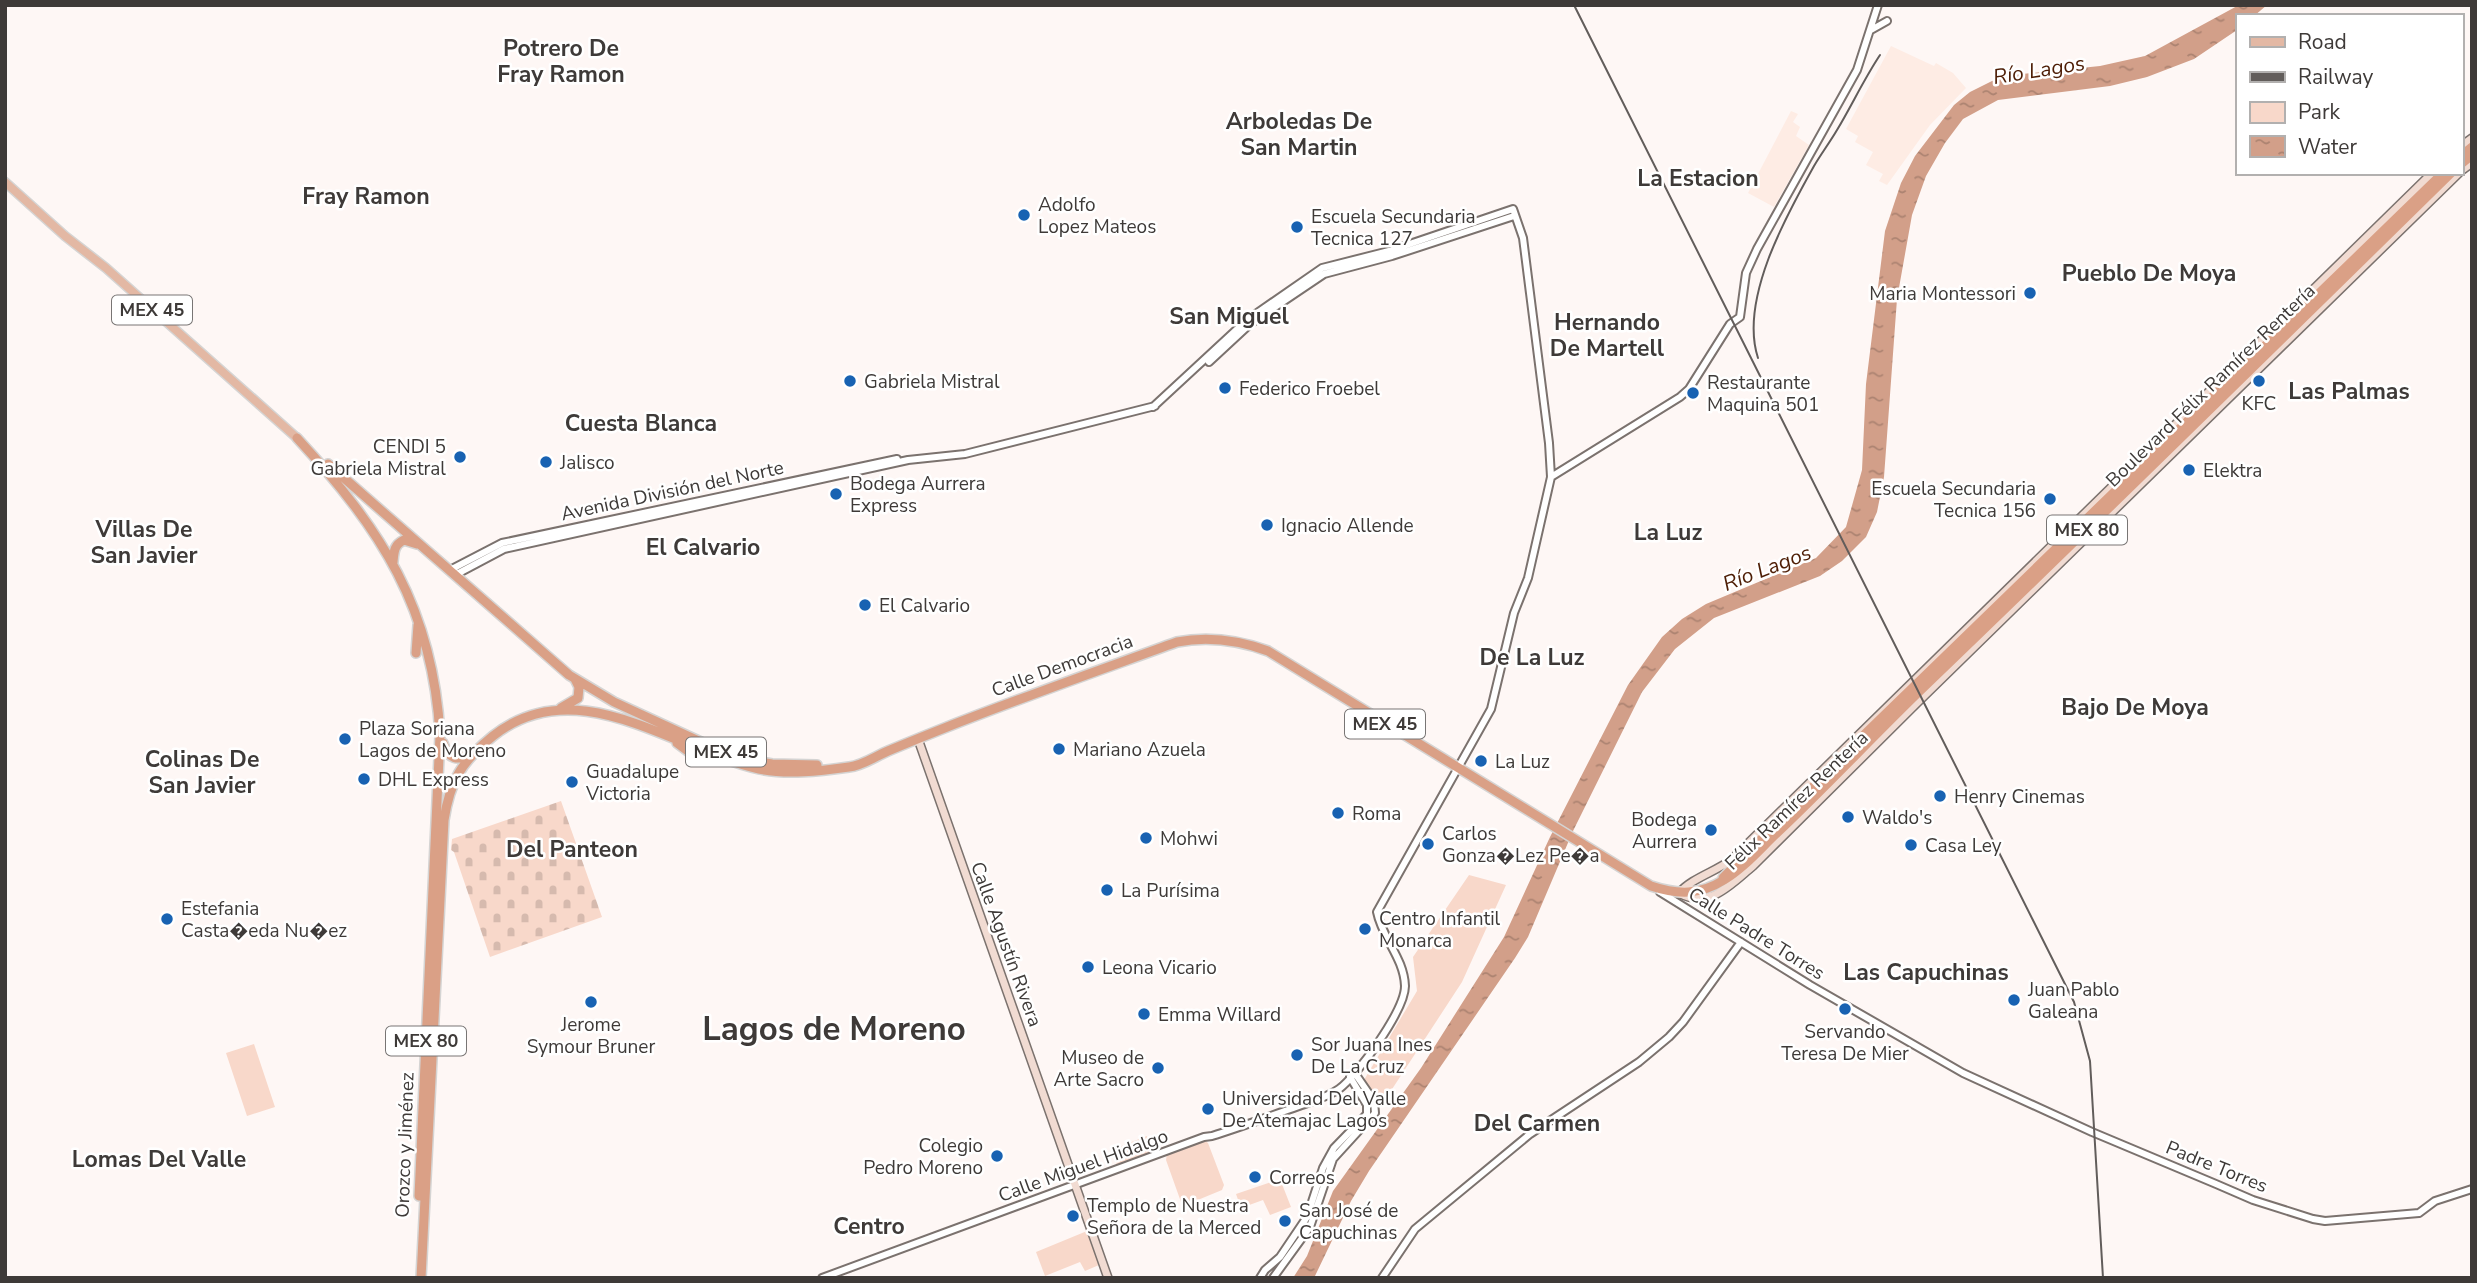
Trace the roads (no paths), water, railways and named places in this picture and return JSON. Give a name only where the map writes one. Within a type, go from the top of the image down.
[{"type":"highway","name":"Boulevard Félix Ramírez Rentería","points":[[1720,883],[1729,869],[1866,733],[2441,175]]},
{"type":"highway","name":"Boulevard Félix Ramírez Rentería","points":[[1685,897],[1720,883],[1736,872],[1805,807],[1923,688],[2449,175]]},
{"type":"highway","points":[[2372,240],[2375,229]]},
{"type":"highway","name":"MEX 45","points":[[297,438],[575,679]]},
{"type":"highway","points":[[297,438],[337,482],[393,562],[418,620],[435,681],[440,735]]},
{"type":"highway","points":[[393,562],[395,548],[404,540],[423,547]]},
{"type":"highway","points":[[416,653],[418,620]]},
{"type":"highway","name":"Calle Democracia","points":[[654,729],[699,753],[760,769],[797,771],[853,767],[918,739],[1177,642],[1211,639],[1250,645],[1268,651],[1459,769]]},
{"type":"highway","points":[[1945,656],[1948,646]]},
{"type":"highway","points":[[553,710],[567,707],[578,698],[579,687],[575,679]]},
{"type":"highway","name":"Calle Democracia","points":[[575,679],[614,702],[741,758],[772,764],[809,765],[851,761],[891,750]]},
{"type":"highway","name":"MEX 45","points":[[440,735],[446,752],[453,758],[464,758],[501,730],[536,713],[553,710],[618,717],[654,729]]},
{"type":"highway","points":[[1866,733],[1871,721]]},
{"type":"highway","points":[[654,729],[684,735],[699,753]]},
{"type":"highway","name":"MEX 80","points":[[440,735],[442,804]]},
{"type":"highway","name":"MEX 80","points":[[442,804],[457,774],[480,747]]},
{"type":"highway","name":"MEX 45","points":[[1459,769],[1651,886],[1685,897]]},
{"type":"highway","name":"Orozco y Jiménez","points":[[415,1278],[442,804]]},
{"type":"highway","name":"Orozco y Jiménez","points":[[421,1278],[442,804]]},
{"type":"highway","points":[[1754,846],[1756,835]]},
{"type":"main road","name":"Félix Ramírez Rentería","points":[[2430,175],[1731,860],[1686,884],[1685,897],[1699,900],[1712,897],[1725,891],[1753,866],[2457,175]]},
{"type":"main road","name":"MEX 45","points":[[5,182],[297,438]]},
{"type":"main road","name":"Calle Agustín Rivera","points":[[918,739],[1108,1278]]},
{"type":"street","points":[[1459,769],[1491,709],[1514,613],[1529,572],[1551,477],[1665,407],[1689,389],[1730,324],[1740,317],[1746,273],[1857,70],[1878,5]]},
{"type":"street","points":[[1869,32],[1887,21]]},
{"type":"street","name":"Avenida División del Norte","points":[[452,573],[504,549],[908,460],[965,454],[1153,407],[1247,320],[1322,268],[1389,251],[1514,213],[1523,238],[1551,477]]},
{"type":"street","name":"Avenida División del Norte","points":[[452,573],[502,543],[871,463],[898,458],[908,460]]},
{"type":"street","points":[[1520,569],[1529,572]]},
{"type":"street","name":"Calle Miguel Hidalgo","points":[[822,1278],[1338,1090],[1381,1038],[1402,1005],[1405,987],[1401,964],[1380,926],[1377,912],[1459,769]]},
{"type":"street","points":[[1685,897],[1696,881]]},
{"type":"street","name":"Calle Padre Torres","points":[[1685,897],[1741,942],[1963,1073],[2100,1135]]},
{"type":"street","points":[[1382,1278],[1415,1229],[1530,1134],[1639,1062],[1669,1037],[1741,942]]},
{"type":"street","points":[[1261,1276],[1280,1257],[1307,1217],[1323,1168],[1334,1148],[1367,1114],[1367,1105],[1352,1074]]},
{"type":"street","points":[[1261,1276],[1269,1271],[1273,1278],[1310,1227],[1333,1159],[1374,1113],[1374,1101],[1352,1074]]},
{"type":"street","name":"Padre Torres","points":[[2100,1135],[2253,1199],[2325,1221],[2419,1213],[2435,1201],[2472,1189]]},
{"type":"water","points":[[2239,5],[2267,5],[2256,14],[2236,14],[2236,31],[2194,59],[2147,77],[2110,86],[1998,100],[1963,119],[1926,176],[1912,215],[1897,299],[1884,477],[1877,512],[1866,537],[1842,561],[1820,576],[1714,618],[1675,649],[1642,692],[1573,831],[1528,937],[1369,1171],[1351,1201],[1314,1278],[1293,1278],[1307,1256],[1333,1191],[1421,1068],[1504,937],[1550,837],[1628,685],[1662,637],[1682,619],[1706,604],[1816,558],[1846,527],[1862,470],[1866,384],[1885,231],[1901,183],[1915,156],[1954,105],[1970,92],[1992,81],[2013,75],[2100,66],[2145,56]]},
{"type":"railway","points":[[1574,5],[2074,1002],[2090,1061],[2103,1278]]},
{"type":"railway","points":[[1758,358],[1754,335],[1755,311],[1768,259],[1803,186],[1880,55]]},
{"type":"place","name":"Adolfo Lopez Mateos","points":[[1024,215]]},
{"type":"place","name":"Escuela Secundaria Tecnica 127","points":[[1297,227]]},
{"type":"place","name":"Maria Montessori","points":[[2030,293]]},
{"type":"place","name":"Gabriela Mistral","points":[[850,381]]},
{"type":"place","name":"KFC","points":[[2259,381]]},
{"type":"place","name":"Federico Froebel","points":[[1225,388]]},
{"type":"place","name":"Restaurante Maquina 501","points":[[1693,393]]},
{"type":"place","name":"CENDI 5 Gabriela Mistral","points":[[460,457]]},
{"type":"place","name":"Jalisco","points":[[546,462]]},
{"type":"place","name":"Elektra","points":[[2189,470]]},
{"type":"place","name":"Bodega Aurrera Express","points":[[836,494]]},
{"type":"place","name":"Escuela Secundaria Tecnica 156","points":[[2050,499]]},
{"type":"place","name":"Ignacio Allende","points":[[1267,525]]},
{"type":"place","name":"El Calvario","points":[[865,605]]},
{"type":"place","name":"Plaza Soriana Lagos de Moreno","points":[[345,739]]},
{"type":"place","name":"Mariano Azuela","points":[[1059,749]]},
{"type":"place","name":"La Luz","points":[[1481,761]]},
{"type":"place","name":"DHL Express","points":[[364,779]]},
{"type":"place","name":"Guadalupe Victoria","points":[[572,782]]},
{"type":"place","name":"Henry Cinemas","points":[[1940,796]]},
{"type":"place","name":"Roma","points":[[1338,813]]},
{"type":"place","name":"Waldo's","points":[[1848,817]]},
{"type":"place","name":"Bodega Aurrera","points":[[1711,830]]},
{"type":"place","name":"Mohwi","points":[[1146,838]]},
{"type":"place","name":"Carlos Gonza�Lez Pe�a","points":[[1428,844]]},
{"type":"place","name":"Casa Ley","points":[[1911,845]]},
{"type":"place","name":"La Purísima","points":[[1107,890]]},
{"type":"place","name":"Estefania Casta�eda Nu�ez","points":[[167,919]]},
{"type":"place","name":"Centro Infantil Monarca","points":[[1365,929]]},
{"type":"place","name":"Leona Vicario","points":[[1088,967]]},
{"type":"place","name":"Juan Pablo Galeana","points":[[2014,1000]]},
{"type":"place","name":"Jerome Symour Bruner","points":[[591,1002]]},
{"type":"place","name":"Servando Teresa De Mier","points":[[1845,1009]]},
{"type":"place","name":"Emma Willard","points":[[1144,1014]]},
{"type":"place","name":"Sor Juana Ines De La Cruz","points":[[1297,1055]]},
{"type":"place","name":"Museo de Arte Sacro","points":[[1158,1068]]},
{"type":"place","name":"Universidad Del Valle De Atemajac Lagos","points":[[1208,1109]]},
{"type":"place","name":"Colegio Pedro Moreno","points":[[997,1156]]},
{"type":"place","name":"Correos","points":[[1255,1177]]},
{"type":"place","name":"Templo de Nuestra Señora de la Merced","points":[[1073,1216]]},
{"type":"place","name":"San José de Capuchinas","points":[[1285,1221]]},
{"type":"district","name":"Potrero De Fray Ramon","points":[[561,61]]},
{"type":"district","name":"Arboledas De San Martin","points":[[1299,134]]},
{"type":"district","name":"La Estacion","points":[[1698,178]]},
{"type":"district","name":"Fray Ramon","points":[[366,196]]},
{"type":"district","name":"Pueblo De Moya","points":[[2149,273]]},
{"type":"district","name":"San Miguel","points":[[1229,316]]},
{"type":"district","name":"Hernando De Martell","points":[[1607,335]]},
{"type":"district","name":"Las Palmas","points":[[2349,391]]},
{"type":"district","name":"Cuesta Blanca","points":[[641,423]]},
{"type":"district","name":"La Luz","points":[[1668,532]]},
{"type":"district","name":"Villas De San Javier","points":[[144,542]]},
{"type":"district","name":"El Calvario","points":[[703,547]]},
{"type":"district","name":"De La Luz","points":[[1532,657]]},
{"type":"district","name":"Bajo De Moya","points":[[2135,707]]},
{"type":"district","name":"Colinas De San Javier","points":[[202,772]]},
{"type":"district","name":"Del Panteon","points":[[572,849]]},
{"type":"district","name":"Las Capuchinas","points":[[1926,972]]},
{"type":"district","name":"Lagos de Moreno","points":[[834,1028]]},
{"type":"district","name":"Del Carmen","points":[[1537,1123]]},
{"type":"district","name":"Lomas Del Valle","points":[[159,1159]]},
{"type":"district","name":"Centro","points":[[869,1226]]},
{"type":"water label","name":"Río Lagos","points":[[2039,70]]},
{"type":"water label","name":"Río Lagos","points":[[1767,568]]}]
